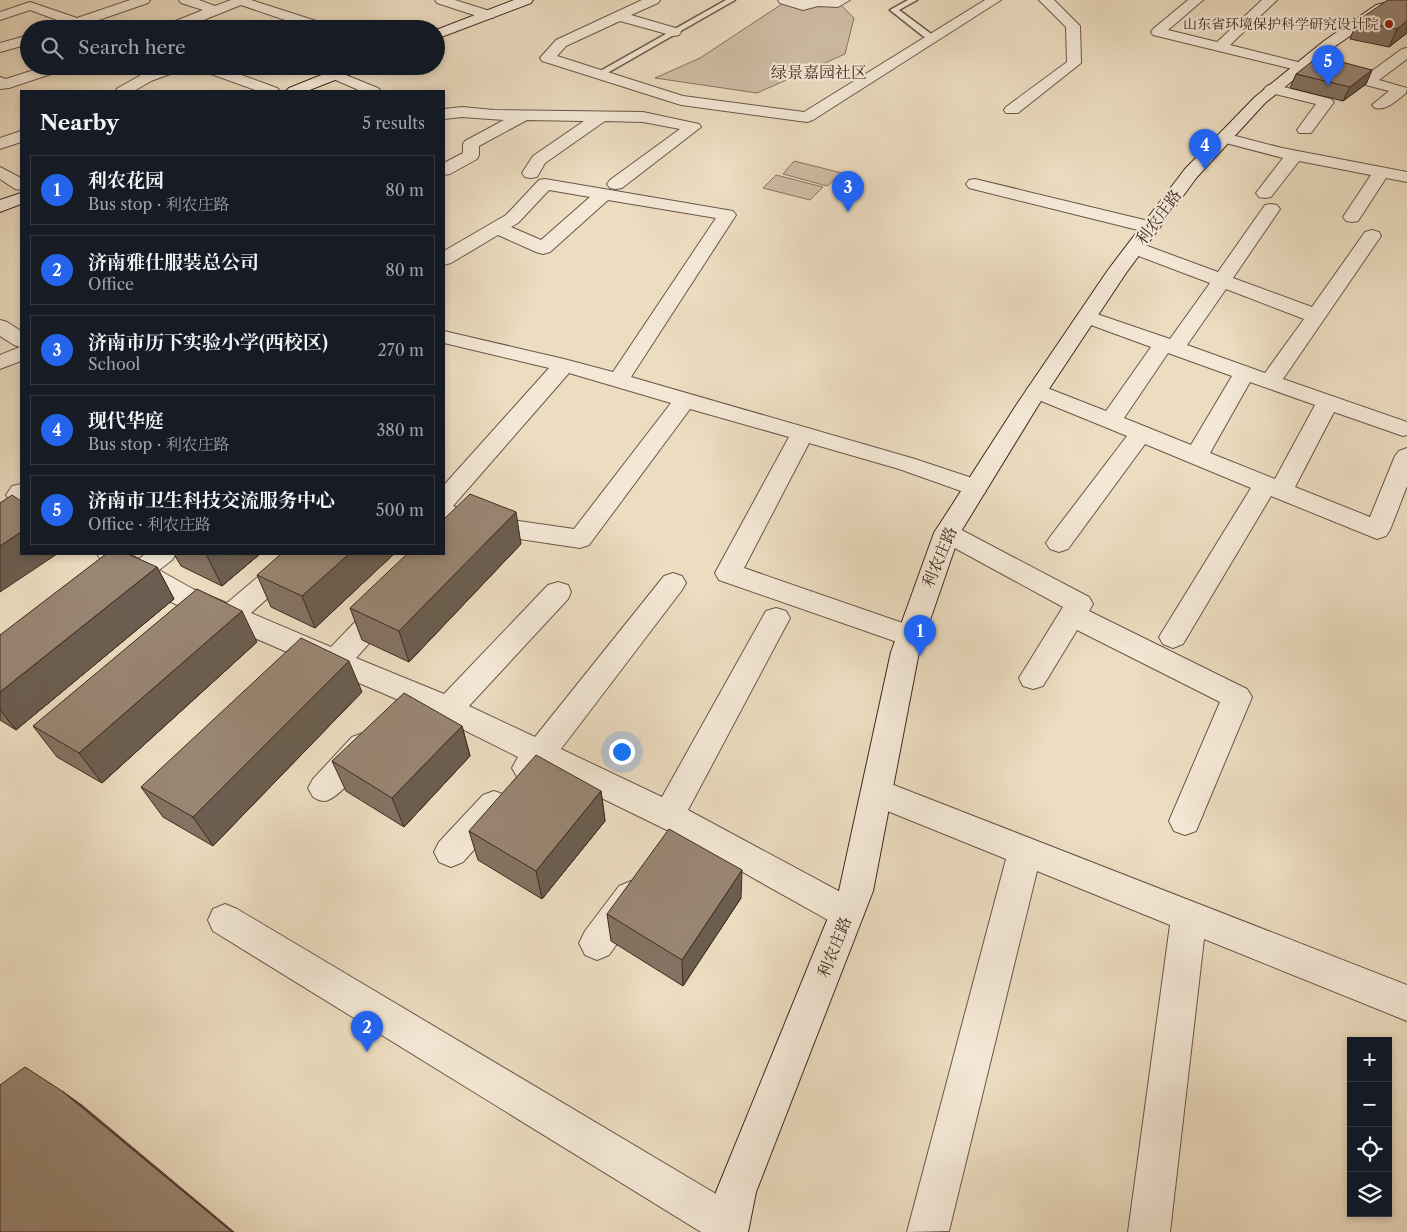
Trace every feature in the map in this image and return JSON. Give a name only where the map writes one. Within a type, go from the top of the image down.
[{"type":"street","points":[[86,20],[143,0]]},
{"type":"street","points":[[186,0],[211,3],[242,1],[300,20]]},
{"type":"street","points":[[442,0],[488,15]]},
{"type":"street","points":[[445,32],[526,0]]},
{"type":"street","points":[[653,0],[561,43],[548,58],[681,100],[807,117],[994,0]]},
{"type":"street","points":[[785,0],[803,6],[818,2],[838,3],[843,0]]},
{"type":"street","points":[[1012,110],[1074,63],[1073,26],[1046,0]]},
{"type":"street","points":[[1196,0],[1158,32],[1401,90],[1380,105]]},
{"type":"street","points":[[1220,47],[1270,0]]},
{"type":"street","points":[[183,20],[211,3]]},
{"type":"street","name":"利农庄路","points":[[727,1228],[736,1192],[856,891],[889,726],[910,636],[947,533],[1037,391],[1087,317],[1142,238],[1192,173],[1272,89],[1363,19],[1381,8],[1398,3]]},
{"type":"street","points":[[0,16],[30,6],[70,20]]},
{"type":"street","points":[[618,16],[674,32]]},
{"type":"street","points":[[0,48],[20,42]]},
{"type":"street","points":[[1368,81],[1407,52]]},
{"type":"street","points":[[0,82],[4,85],[34,75]]},
{"type":"street","points":[[125,90],[154,75]]},
{"type":"street","points":[[227,75],[269,90]]},
{"type":"street","points":[[297,90],[336,75],[371,90]]},
{"type":"street","points":[[1272,89],[1326,102],[1304,130]]},
{"type":"street","points":[[445,114],[462,112],[494,115],[643,116],[693,127],[609,190],[543,248],[497,228]]},
{"type":"street","points":[[445,169],[471,155],[471,144],[524,115]]},
{"type":"street","points":[[531,173],[539,160],[602,116]]},
{"type":"street","points":[[0,144],[20,136]]},
{"type":"street","points":[[1224,138],[1294,156],[1407,177]]},
{"type":"street","points":[[1110,421],[1222,280],[1294,156]]},
{"type":"street","points":[[0,172],[20,184]]},
{"type":"street","points":[[1352,217],[1381,173]]},
{"type":"street","points":[[445,258],[512,219],[545,184],[726,216],[618,380]]},
{"type":"street","points":[[975,184],[1142,238],[1222,280],[1316,316]]},
{"type":"street","points":[[0,207],[20,198]]},
{"type":"street","points":[[1270,382],[1372,236]]},
{"type":"street","points":[[1087,317],[1328,402],[1406,438]]},
{"type":"street","points":[[0,326],[20,340]]},
{"type":"street","points":[[446,340],[564,365],[618,380],[906,464],[975,488]]},
{"type":"street","points":[[0,363],[20,353]]},
{"type":"street","points":[[445,499],[564,365]]},
{"type":"street","points":[[1196,456],[1244,373]]},
{"type":"street","points":[[1037,391],[1377,530],[1407,456]]},
{"type":"street","points":[[445,512],[466,522],[580,540],[685,400]]},
{"type":"street","points":[[1173,637],[1274,488],[1328,402]]},
{"type":"street","points":[[1059,543],[1141,433]]},
{"type":"street","points":[[802,434],[728,573],[910,636]]},
{"type":"street","points":[[947,533],[1079,604],[1033,678]]},
{"type":"street","points":[[207,616],[300,555]]},
{"type":"street","points":[[336,661],[433,555]]},
{"type":"street","points":[[131,566],[183,596],[207,616],[336,661],[448,709],[540,754],[667,839],[847,913]]},
{"type":"street","points":[[451,852],[540,754],[673,583]]},
{"type":"street","points":[[448,709],[558,592]]},
{"type":"street","points":[[1072,615],[1237,697],[1185,821]]},
{"type":"street","points":[[597,943],[667,839],[776,618]]},
{"type":"street","points":[[285,669],[306,649]]},
{"type":"street","points":[[324,788],[411,694]]},
{"type":"street","points":[[886,796],[1407,1003]]},
{"type":"street","points":[[928,1231],[1026,851]]},
{"type":"street","points":[[1149,1232],[1189,916]]},
{"type":"street","points":[[225,920],[727,1228]]},
{"type":"lane","points":[[599,74],[731,0]]},
{"type":"lane","points":[[912,0],[894,10],[931,38]]},
{"type":"shaded area","points":[[788,0],[839,3],[854,18],[845,54],[757,93],[655,78],[700,58]]},
{"type":"shaded area","points":[[794,161],[842,173],[827,186],[783,174]]},
{"type":"shaded area","points":[[776,175],[823,187],[810,200],[763,188]]},
{"type":"building","points":[[1388,0],[1407,0],[1407,21],[1397,29],[1357,21]]},
{"type":"building","points":[[1319,56],[1372,70],[1350,87],[1296,74]]},
{"type":"building","points":[[470,494],[516,512],[399,631],[350,608],[406,555],[445,555],[445,518]]},
{"type":"building","points":[[12,495],[20,500],[20,533],[0,546],[0,503]]},
{"type":"building","points":[[105,555],[130,555],[157,567],[0,692],[0,635]]},
{"type":"building","points":[[280,555],[348,555],[302,596],[257,575]]},
{"type":"building","points":[[197,589],[242,611],[79,753],[33,726]]},
{"type":"building","points":[[301,638],[349,661],[193,817],[141,787]]},
{"type":"building","points":[[404,693],[462,726],[392,798],[332,761]]},
{"type":"building","points":[[536,755],[601,791],[536,871],[469,831]]},
{"type":"building","points":[[669,829],[742,870],[682,960],[607,914]]},
{"type":"building","points":[[25,1067],[62,1091],[232,1232],[0,1232],[0,1085]]},
{"type":"place","name":"山东省环境保护科学研究设计院","points":[[1389,24]]},
{"type":"place","name":"济南市卫生科技交流服务中心","points":[[1328,86]]},
{"type":"place","name":"现代华庭","points":[[1205,170]]},
{"type":"place","name":"济南市历下实验小学(西校区)","points":[[848,212]]},
{"type":"place","name":"利农花园","points":[[920,656]]},
{"type":"place","name":"济南雅仕服装总公司","points":[[367,1052]]},
{"type":"district","name":"绿景嘉园社区","points":[[819,72]]}]
